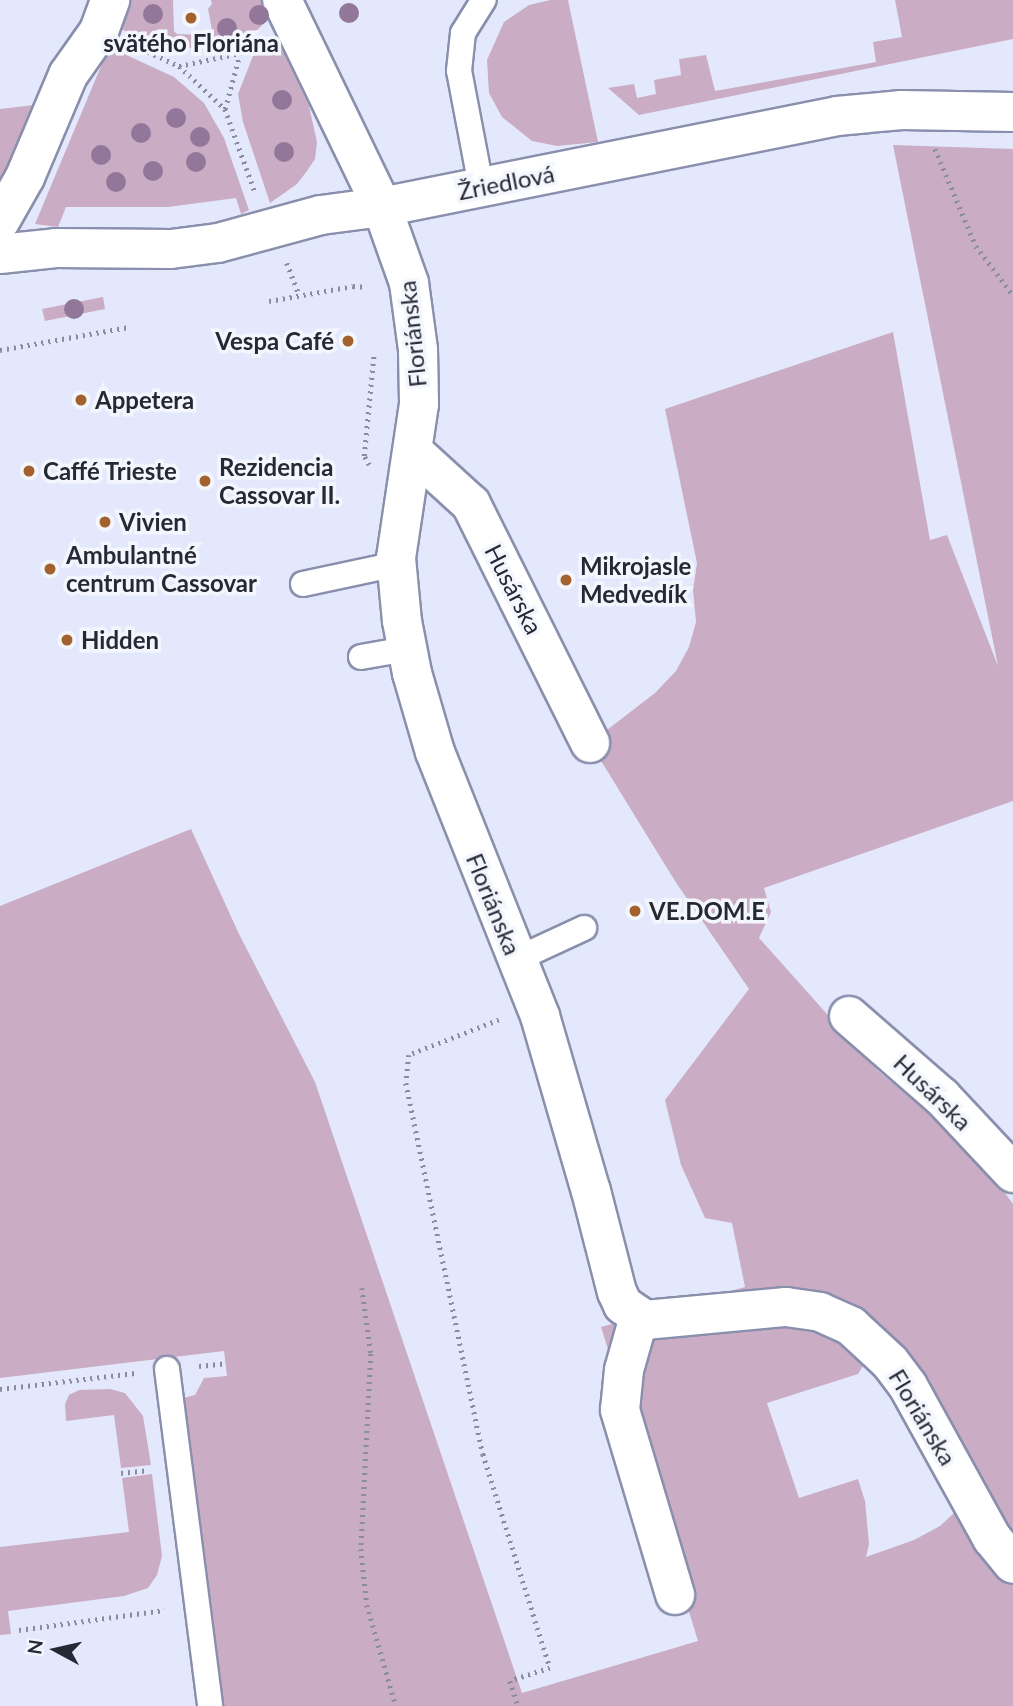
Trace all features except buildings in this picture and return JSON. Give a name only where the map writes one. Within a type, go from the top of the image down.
[{"type":"street","name":"Floriánska","points":[[285,7],[382,206],[409,283],[418,351],[419,404],[397,564],[407,649],[435,752],[540,1016],[617,1292],[623,1305],[639,1317],[658,1321],[786,1307],[820,1312],[851,1326],[890,1362],[908,1386],[1002,1551]]},
{"type":"street","points":[[0,221],[25,177],[68,75],[105,15]]},
{"type":"street","name":"Žriedlová","points":[[0,254],[56,248],[171,249],[218,243],[272,226],[321,215],[382,206],[837,116],[902,110],[1013,112]]},
{"type":"street","name":"Husárska","points":[[414,452],[471,504],[590,743]]},
{"type":"street","name":"Husárska","points":[[849,1016],[942,1097],[1013,1172]]},
{"type":"street","points":[[639,1317],[624,1370],[620,1410],[675,1595]]},
{"type":"lane","points":[[481,186],[458,71],[463,33],[484,0]]},
{"type":"lane","points":[[303,584],[397,564]]},
{"type":"lane","points":[[361,657],[407,649]]},
{"type":"lane","points":[[517,959],[584,928]]},
{"type":"lane","points":[[167,1369],[210,1706]]},
{"type":"path","points":[[225,109],[240,53],[285,7]]},
{"type":"path","points":[[105,15],[179,66],[225,109],[260,206],[272,226]]},
{"type":"path","points":[[179,66],[240,53]]},
{"type":"path","points":[[902,110],[929,135],[976,246],[1013,295]]},
{"type":"path","points":[[269,301],[353,286],[366,286],[374,294]]},
{"type":"path","points":[[0,350],[129,327]]},
{"type":"path","points":[[375,341],[374,352],[418,351]]},
{"type":"path","points":[[475,1029],[409,1055],[406,1083],[483,1454],[550,1668],[510,1681],[518,1706]]},
{"type":"path","points":[[362,1288],[371,1354],[361,1549],[367,1605],[396,1706]]},
{"type":"path","points":[[0,1389],[226,1363]]},
{"type":"path","points":[[19,1630],[197,1605]]},
{"type":"shaded area","points":[[127,0],[173,0],[174,31],[177,34],[205,35],[212,30],[208,9],[212,4],[211,0],[261,0],[270,18],[256,31],[236,42],[181,49],[117,28]]},
{"type":"shaded area","points":[[550,0],[568,0],[598,142],[557,146],[532,141],[502,117],[489,93],[487,60],[504,22],[529,5]]},
{"type":"shaded area","points":[[895,0],[1013,0],[1013,39],[639,115],[608,88],[634,84],[637,98],[656,94],[654,80],[681,75],[679,59],[706,55],[715,91],[876,62],[873,42],[902,37]]},
{"type":"shaded area","points":[[276,35],[309,106],[317,142],[315,159],[297,184],[270,203],[243,122],[238,94],[253,56]]},
{"type":"shaded area","points":[[109,47],[174,77],[204,103],[224,138],[249,210],[241,214],[236,198],[168,207],[66,207],[58,227],[35,224]]},
{"type":"shaded area","points":[[34,105],[27,125],[0,187],[0,109]]},
{"type":"shaded area","points":[[893,145],[1013,149],[1013,801],[764,888],[771,912],[759,938],[877,1070],[976,1153],[1013,1204],[1013,1706],[219,1706],[179,1399],[195,1395],[204,1378],[227,1376],[224,1351],[0,1378],[0,906],[191,829],[239,934],[315,1082],[522,1693],[698,1641],[601,1327],[745,1287],[732,1223],[705,1218],[681,1165],[665,1100],[749,989],[675,881],[590,743],[655,693],[676,671],[689,647],[696,622],[693,590],[697,563],[665,409],[893,332],[930,540],[947,535],[998,666]],"holes":[[[875,1346],[990,1537],[954,1513],[940,1526],[914,1540],[866,1557],[869,1544],[865,1501],[858,1479],[799,1498],[767,1403],[858,1374]]]},
{"type":"shaded area","points":[[103,297],[105,309],[45,321],[42,309]]},
{"type":"shaded area","points":[[110,1389],[125,1393],[143,1416],[151,1465],[121,1468],[114,1415],[66,1421],[65,1404],[69,1395],[79,1390]]},
{"type":"shaded area","points":[[152,1474],[162,1556],[157,1575],[148,1588],[124,1596],[8,1611],[11,1634],[0,1635],[0,1547],[129,1532],[122,1478]]},
{"type":"place","name":"svätého Floriána","points":[[191,18]]},
{"type":"place","name":"Vespa Café","points":[[348,341]]},
{"type":"place","name":"Appetera","points":[[81,400]]},
{"type":"place","name":"Caffé Trieste","points":[[29,471]]},
{"type":"place","name":"Rezidencia Cassovar II.","points":[[205,481]]},
{"type":"place","name":"Vivien","points":[[105,522]]},
{"type":"place","name":"Ambulantné centrum Cassovar","points":[[50,569]]},
{"type":"place","name":"Mikrojasle Medvedík","points":[[566,580]]},
{"type":"place","name":"Hidden","points":[[67,640]]},
{"type":"place","name":"VE.DOM.E","points":[[635,911]]}]
